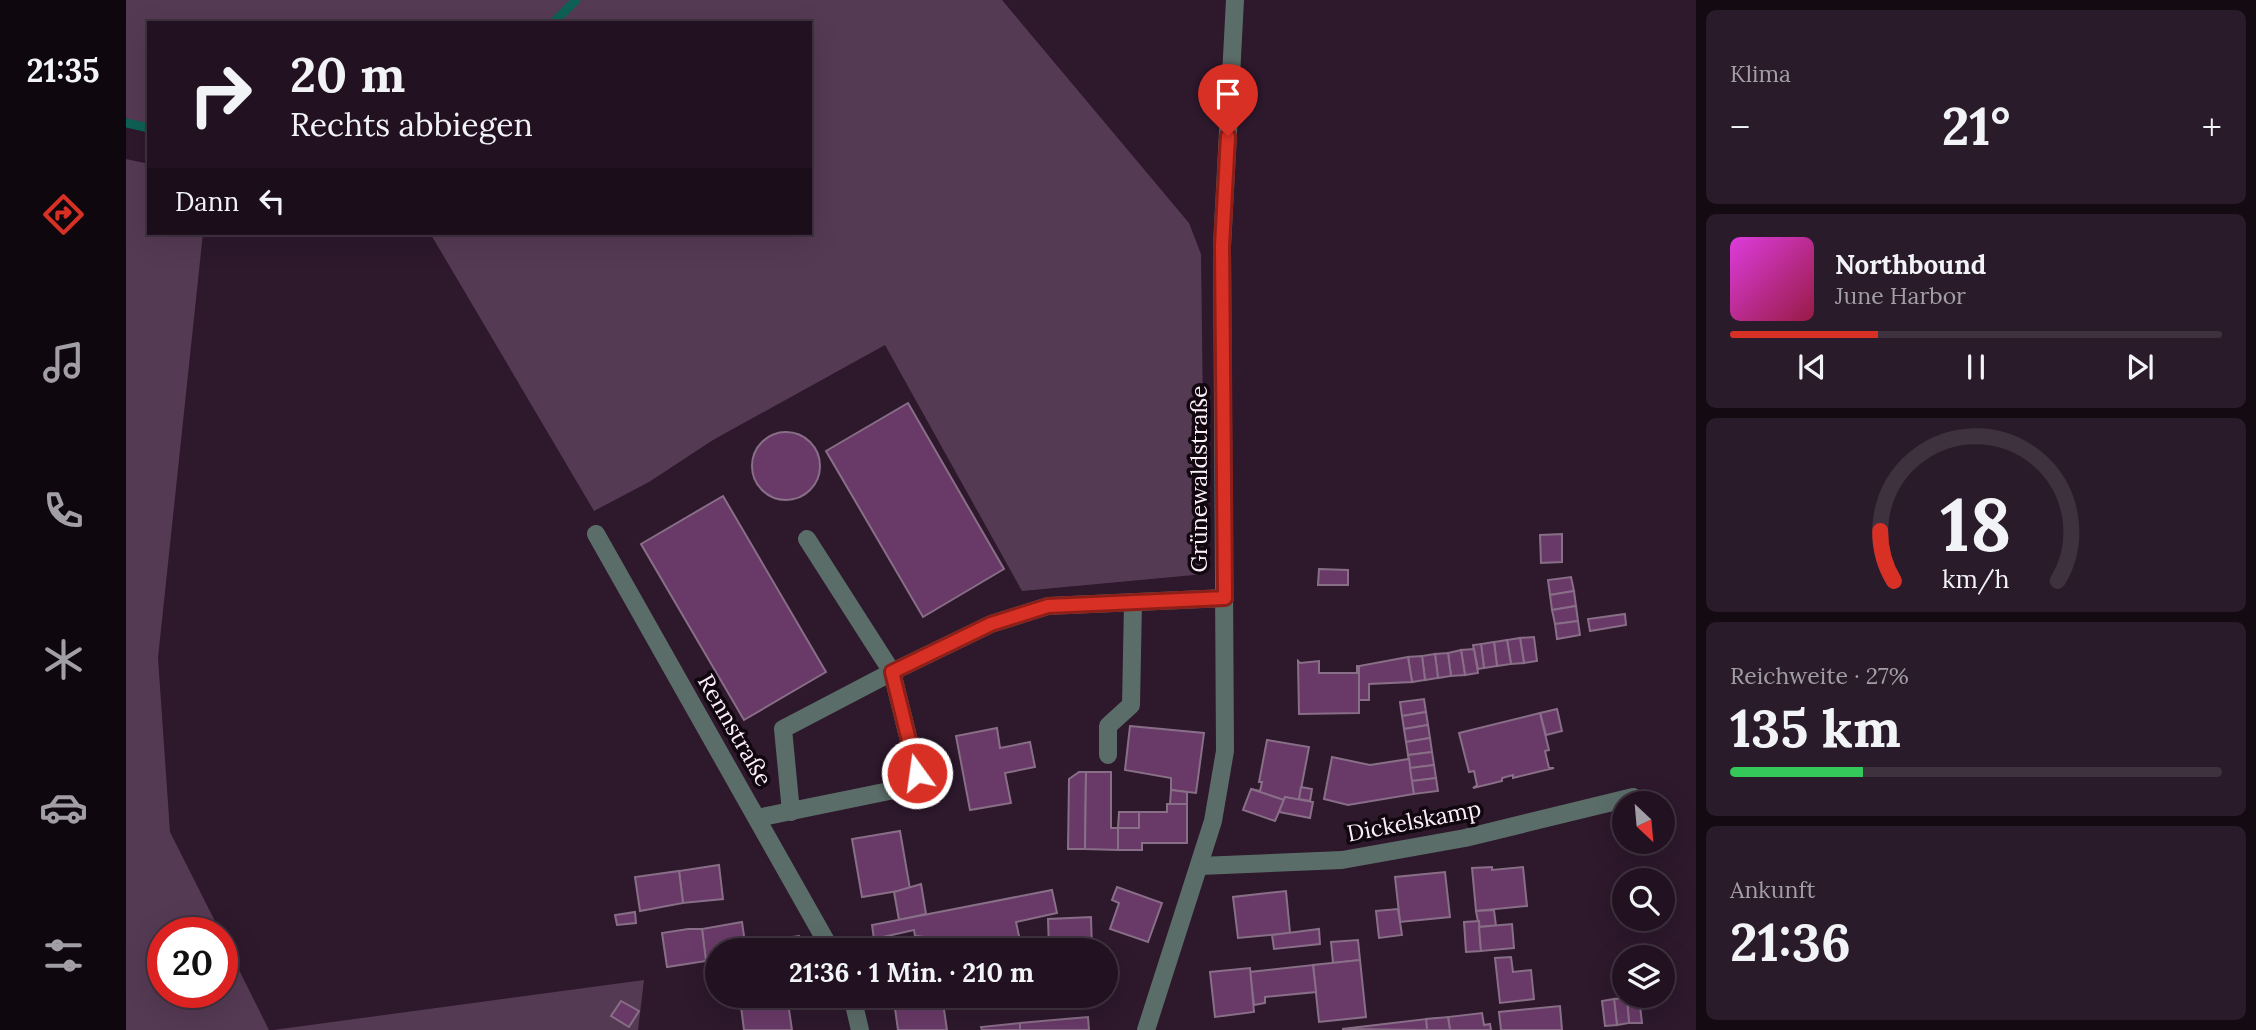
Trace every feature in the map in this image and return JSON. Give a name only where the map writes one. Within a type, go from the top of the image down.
[{"type":"street","name":"Grünewaldstraße","points":[[1146,1030],[1200,866],[1215,810],[1225,751],[1222,246],[1236,0]]},
{"type":"street","name":"Rennstraße","points":[[596,534],[824,938]]},
{"type":"street","points":[[757,818],[899,789],[917,773],[892,672],[807,539]]},
{"type":"street","points":[[791,812],[783,729],[892,672],[991,624],[1048,606],[1225,598]]},
{"type":"street","points":[[1108,755],[1108,726],[1131,705],[1133,602]]},
{"type":"street","name":"Dickelskamp","points":[[1200,866],[1342,860],[1465,838],[1612,802]]},
{"type":"street","points":[[855,1008],[860,1030]]},
{"type":"shaded area","points":[[126,0],[1002,0],[1189,223],[1201,254],[1205,574],[1022,591],[885,345],[713,440],[649,482],[594,511],[431,235],[812,235],[812,21],[147,21],[147,126],[126,118]]},
{"type":"shaded area","points":[[126,159],[147,164],[147,235],[203,235],[158,658],[170,832],[213,917],[147,917],[147,1008],[238,1008],[238,968],[269,1030],[126,1030]]},
{"type":"shaded area","points":[[644,980],[638,1030],[273,1030]]},
{"type":"building","points":[[908,403],[1004,569],[923,617],[826,451]]},
{"type":"building","points":[[779,432],[793,432],[805,437],[815,447],[820,466],[815,485],[805,495],[793,500],[779,500],[767,495],[757,485],[752,473],[752,459],[757,447],[767,437]]},
{"type":"building","points":[[723,496],[826,672],[744,720],[641,544]]},
{"type":"building","points":[[1562,534],[1562,562],[1541,563],[1540,535]]},
{"type":"building","points":[[1319,569],[1348,570],[1348,585],[1318,585]]},
{"type":"building","points":[[1571,577],[1574,591],[1550,595],[1548,580]]},
{"type":"building","points":[[1574,591],[1576,606],[1552,610],[1550,595]]},
{"type":"building","points":[[1576,606],[1578,621],[1555,624],[1552,610]]},
{"type":"building","points":[[1625,614],[1626,625],[1590,631],[1588,619]]},
{"type":"building","points":[[1578,621],[1580,635],[1557,639],[1555,624]]},
{"type":"building","points":[[1534,637],[1537,661],[1524,663],[1520,638]]},
{"type":"building","points":[[1520,638],[1524,663],[1511,664],[1507,640]]},
{"type":"building","points":[[1507,640],[1511,664],[1497,666],[1494,642]]},
{"type":"building","points":[[1494,642],[1497,666],[1484,668],[1481,644]]},
{"type":"building","points":[[1481,644],[1484,668],[1478,669],[1473,645]]},
{"type":"building","points":[[1474,649],[1478,673],[1465,675],[1461,650]]},
{"type":"building","points":[[1461,650],[1465,675],[1451,676],[1448,653]]},
{"type":"building","points":[[1448,653],[1451,676],[1438,678],[1435,654]]},
{"type":"building","points":[[1435,654],[1438,678],[1425,680],[1422,656]]},
{"type":"building","points":[[1422,656],[1425,680],[1412,682],[1408,657]]},
{"type":"building","points":[[1408,657],[1412,682],[1369,684],[1369,700],[1359,700],[1359,666]]},
{"type":"building","points":[[1298,661],[1319,661],[1319,673],[1357,673],[1359,666],[1359,713],[1299,714]]},
{"type":"building","points":[[1424,699],[1426,712],[1402,716],[1400,702]]},
{"type":"building","points":[[1557,709],[1562,731],[1546,735],[1540,713]]},
{"type":"building","points":[[1426,712],[1428,725],[1404,729],[1402,716]]},
{"type":"building","points":[[1540,713],[1549,750],[1545,751],[1549,768],[1554,768],[1513,778],[1513,775],[1502,778],[1502,781],[1473,788],[1477,785],[1474,771],[1469,772],[1459,733]]},
{"type":"building","points":[[1428,725],[1430,738],[1406,742],[1404,729]]},
{"type":"building","points":[[1130,726],[1204,733],[1196,793],[1171,790],[1171,778],[1125,770]]},
{"type":"building","points":[[997,728],[1000,748],[1030,742],[1035,767],[1005,773],[1011,803],[970,810],[956,736]]},
{"type":"building","points":[[1430,738],[1432,752],[1408,755],[1406,742]]},
{"type":"building","points":[[1267,740],[1309,747],[1299,800],[1285,797],[1284,800],[1251,789],[1260,791],[1262,782],[1259,782]]},
{"type":"building","points":[[1432,752],[1434,765],[1410,768],[1408,755]]},
{"type":"building","points":[[1332,757],[1370,765],[1409,759],[1414,794],[1348,805],[1324,799]]},
{"type":"building","points":[[1434,765],[1436,778],[1412,781],[1410,768]]},
{"type":"building","points":[[1079,772],[1086,772],[1085,849],[1068,849],[1069,779]]},
{"type":"building","points":[[1086,772],[1111,772],[1111,828],[1118,828],[1118,850],[1085,849]]},
{"type":"building","points":[[1436,778],[1438,791],[1414,794],[1412,781]]},
{"type":"building","points":[[1301,787],[1312,789],[1310,801],[1299,799]]},
{"type":"building","points":[[1251,789],[1284,800],[1275,821],[1243,810]]},
{"type":"building","points":[[1171,790],[1187,792],[1187,804],[1170,804]]},
{"type":"building","points":[[1285,797],[1313,802],[1310,818],[1279,812]]},
{"type":"building","points":[[1167,804],[1187,804],[1187,843],[1142,843],[1142,850],[1118,850],[1118,828],[1139,828],[1139,812],[1167,812]]},
{"type":"building","points":[[1119,812],[1139,812],[1139,828],[1118,828]]},
{"type":"building","points":[[900,831],[910,889],[862,897],[852,839]]},
{"type":"building","points":[[719,865],[723,899],[683,903],[679,871]]},
{"type":"building","points":[[1492,867],[1492,870],[1523,867],[1527,906],[1476,911],[1472,868]]},
{"type":"building","points":[[679,871],[683,903],[640,911],[635,877]]},
{"type":"building","points":[[1445,872],[1450,917],[1400,922],[1395,877]]},
{"type":"building","points":[[921,884],[926,914],[899,920],[894,892]]},
{"type":"building","points":[[1117,887],[1162,903],[1148,942],[1110,929],[1119,903],[1112,900]]},
{"type":"building","points":[[1052,890],[1057,913],[1016,922],[1019,938],[934,938],[915,936],[914,930],[874,938],[872,925]]},
{"type":"building","points":[[1286,891],[1290,933],[1238,938],[1233,897]]},
{"type":"building","points":[[1398,909],[1402,935],[1379,938],[1376,911]]},
{"type":"building","points":[[1494,910],[1496,926],[1479,927],[1476,911]]},
{"type":"building","points":[[635,912],[636,923],[617,925],[615,915]]},
{"type":"building","points":[[1091,917],[1092,938],[1049,938],[1048,919]]},
{"type":"building","points":[[1479,921],[1481,951],[1466,952],[1464,922]]},
{"type":"building","points":[[742,922],[744,938],[705,938],[705,953],[702,929]]},
{"type":"building","points":[[1512,924],[1514,948],[1481,951],[1479,927]]},
{"type":"building","points":[[702,929],[705,961],[667,967],[662,933]]},
{"type":"building","points":[[1319,929],[1320,944],[1274,949],[1272,935]]},
{"type":"building","points":[[1358,940],[1360,960],[1333,963],[1331,942]]},
{"type":"building","points":[[1511,957],[1513,972],[1531,970],[1534,999],[1500,1003],[1495,958]]},
{"type":"building","points":[[1360,960],[1366,1017],[1319,1022],[1313,965]]},
{"type":"building","points":[[1313,965],[1316,992],[1265,997],[1265,1003],[1254,1005],[1250,972]]},
{"type":"building","points":[[1250,968],[1254,1012],[1215,1017],[1210,972]]},
{"type":"building","points":[[1612,999],[1617,1025],[1605,1026],[1602,1001]]},
{"type":"building","points":[[621,1001],[639,1011],[629,1027],[611,1016]]},
{"type":"building","points":[[1560,1006],[1562,1030],[1501,1030],[1499,1012]]},
{"type":"building","points":[[741,1008],[789,1008],[792,1030],[744,1030]]},
{"type":"building","points":[[895,1008],[944,1008],[947,1030],[898,1030]]},
{"type":"building","points":[[1615,1008],[1628,1008],[1629,1023],[1617,1025]]},
{"type":"building","points":[[1628,1008],[1640,1008],[1642,1023],[1629,1023]]},
{"type":"building","points":[[1482,1013],[1484,1025],[1490,1024],[1491,1030],[1450,1030],[1448,1017]]},
{"type":"building","points":[[1088,1017],[1089,1030],[1020,1030],[1020,1023]]},
{"type":"building","points":[[1448,1017],[1450,1030],[1427,1030],[1426,1019]]},
{"type":"building","points":[[1426,1019],[1427,1030],[1342,1029]]},
{"type":"building","points":[[1020,1023],[1020,1030],[982,1030],[981,1027]]},
{"type":"waterway","points":[[555,21],[576,0]]},
{"type":"waterway","points":[[126,123],[147,128]]},
{"type":"route","points":[[917,773],[892,672],[991,624],[1048,606],[1225,598],[1222,246],[1228,136]]}]
